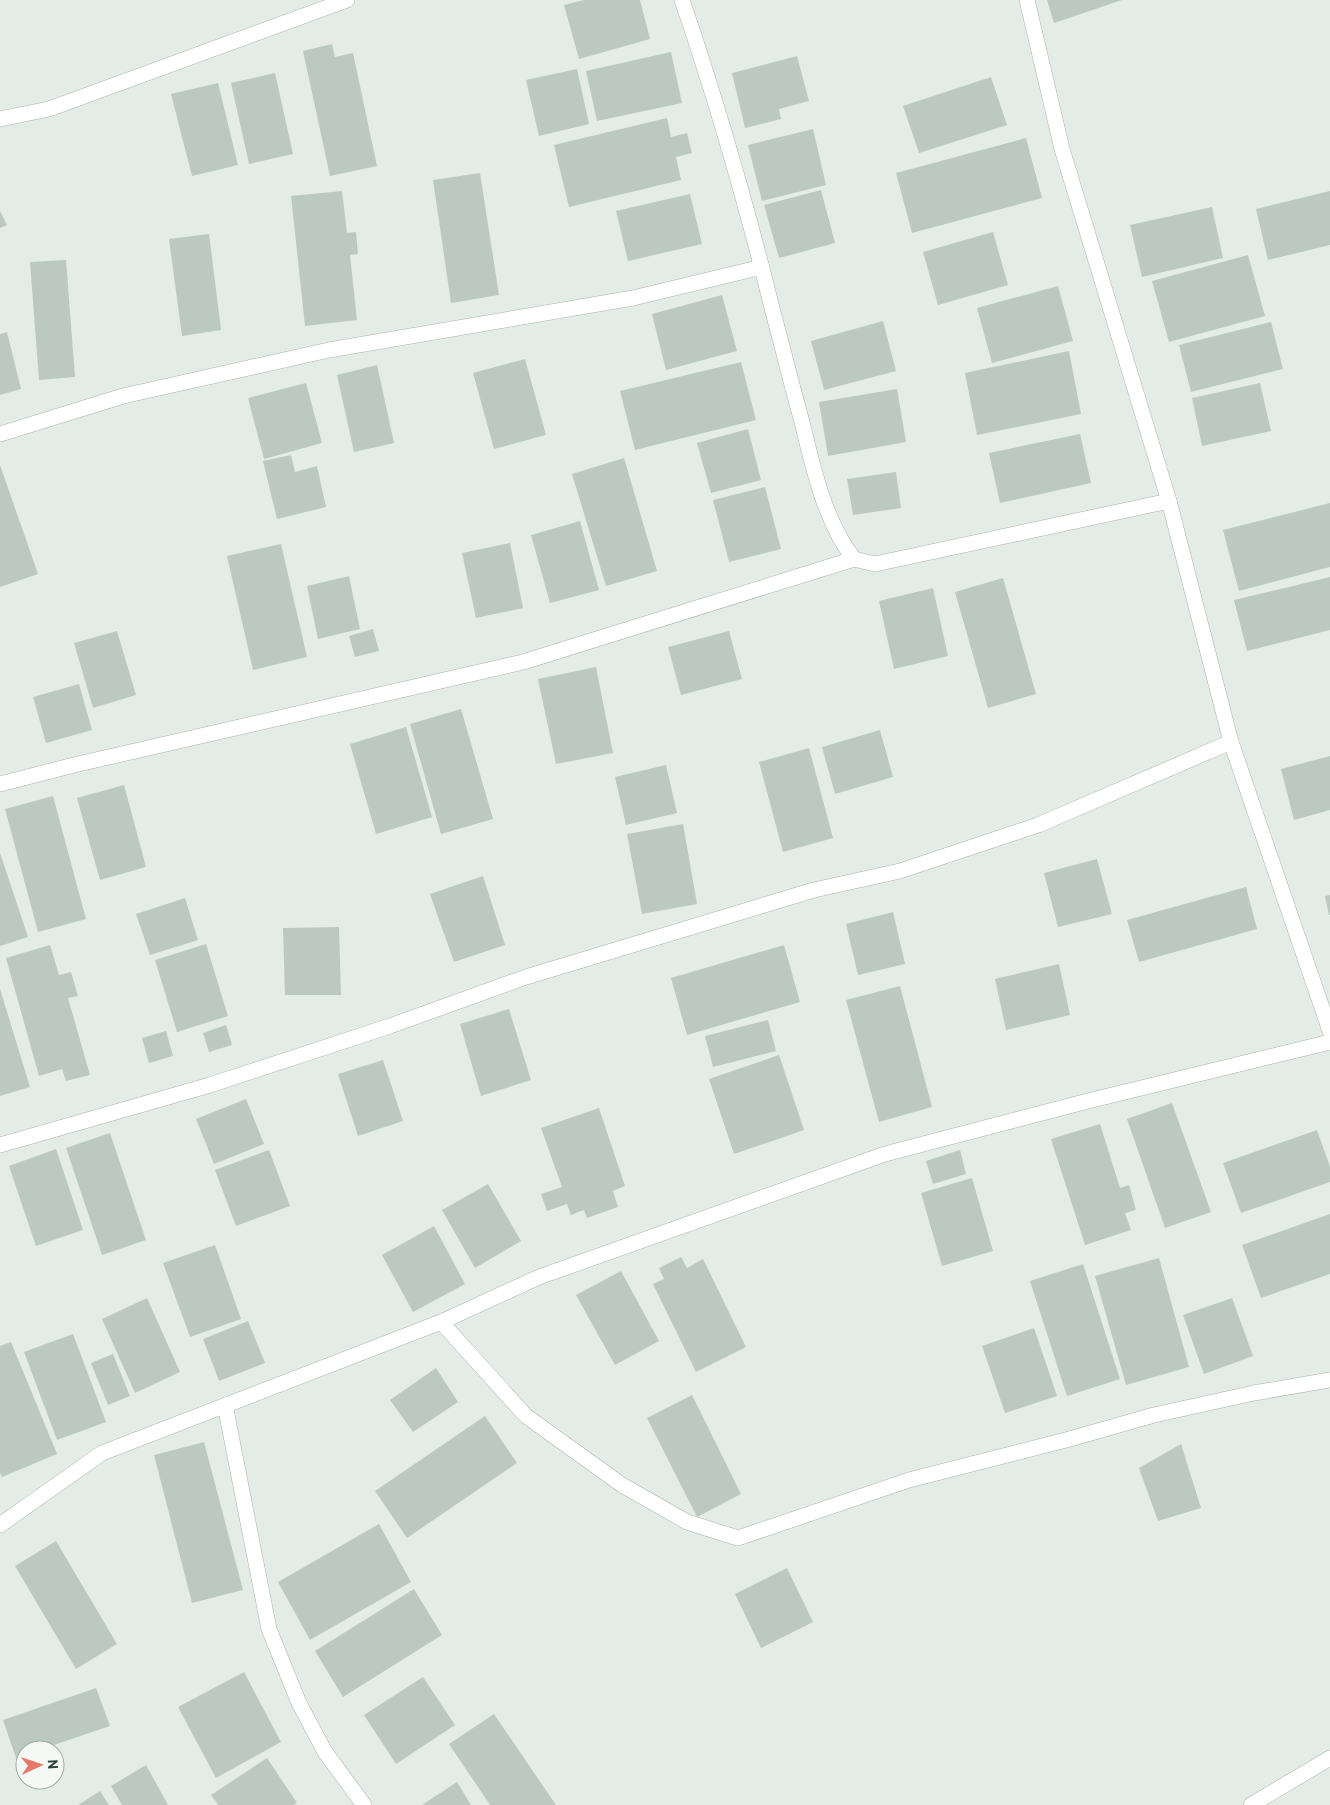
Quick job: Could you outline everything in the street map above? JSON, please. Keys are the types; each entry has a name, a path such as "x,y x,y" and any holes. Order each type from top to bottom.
{"street":[{"path":"0,119 49,109 347,0"},
{"path":"682,0 762,267 811,460 834,527 854,559"},
{"path":"1027,0 1062,148 1169,501 1230,742 1330,1031"},
{"path":"0,434 124,396 329,350 633,298 762,267"},
{"path":"0,784 523,662 854,559 875,564 1169,501"},
{"path":"0,1145 210,1085 390,1026 526,977 814,890 900,871 1038,825 1230,742"},
{"path":"0,1524 102,1453 441,1322 539,1277 885,1154 1092,1100 1330,1042"},
{"path":"441,1322 526,1416 622,1485 687,1522 738,1538 909,1480 1066,1440 1154,1415 1254,1393 1330,1380"},
{"path":"225,1405 269,1628 299,1703 325,1752 364,1805"},
{"path":"1251,1805 1330,1758"}],"building":[{"path":"584,0 640,0 650,39 579,59 564,5"},
{"path":"1047,0 1122,0 1054,23"},
{"path":"332,44 335,57 353,53 377,166 330,176 303,51"},
{"path":"671,52 682,103 597,121 586,71"},
{"path":"797,56 809,101 779,109 781,119 745,128 732,73"},
{"path":"577,69 589,124 539,136 526,80"},
{"path":"275,73 293,154 249,164 231,83"},
{"path":"991,77 1007,125 919,153 903,106"},
{"path":"218,83 238,165 192,176 171,94"},
{"path":"667,118 671,137 687,133 692,153 676,157 681,180 569,207 554,145"},
{"path":"813,129 826,185 762,201 748,145"},
{"path":"1026,138 1042,198 912,233 896,173"},
{"path":"480,173 499,295 451,303 433,180"},
{"path":"821,190 835,243 779,258 764,205"},
{"path":"342,191 347,233 356,232 358,254 350,255 357,320 305,326 291,196"},
{"path":"1330,191 1330,245 1268,260 1256,209"},
{"path":"690,194 702,244 628,261 616,211"},
{"path":"1212,207 1223,258 1142,277 1130,225"},
{"path":"0,211 7,225 0,228"},
{"path":"993,232 1008,285 938,305 923,252"},
{"path":"209,234 221,330 182,336 169,239"},
{"path":"1248,255 1265,316 1169,342 1152,281"},
{"path":"66,260 75,377 39,380 30,262"},
{"path":"1058,286 1073,341 992,363 977,308"},
{"path":"722,295 737,351 666,370 652,314"},
{"path":"883,321 896,371 824,390 811,341"},
{"path":"1271,322 1283,369 1191,392 1179,345"},
{"path":"7,332 21,389 0,395 0,334"},
{"path":"1069,351 1081,414 977,435 965,373"},
{"path":"525,359 546,435 494,449 473,373"},
{"path":"741,362 756,420 635,450 620,391"},
{"path":"377,365 394,443 354,452 337,375"},
{"path":"306,383 322,443 264,459 248,398"},
{"path":"1260,383 1271,431 1202,446 1192,398"},
{"path":"897,389 906,442 828,456 819,402"},
{"path":"748,429 761,480 711,493 697,443"},
{"path":"1080,434 1091,483 1000,503 989,453"},
{"path":"291,455 295,472 317,466 326,507 277,519 263,461"},
{"path":"624,458 657,571 606,586 572,474"},
{"path":"0,465 38,574 0,587"},
{"path":"896,472 901,508 853,515 847,479"},
{"path":"765,487 781,549 729,562 713,500"},
{"path":"1330,503 1330,567 1239,591 1223,530"},
{"path":"580,521 599,590 550,603 531,535"},
{"path":"510,543 523,608 476,618 462,553"},
{"path":"281,544 307,657 253,670 227,556"},
{"path":"349,576 360,629 318,639 307,586"},
{"path":"1330,577 1330,630 1247,651 1234,600"},
{"path":"1003,578 1036,694 988,708 955,592"},
{"path":"933,588 948,656 894,669 879,601"},
{"path":"373,629 379,651 355,657 349,636"},
{"path":"117,631 136,695 93,708 74,643"},
{"path":"729,631 742,679 681,695 668,647"},
{"path":"596,667 613,753 556,764 538,679"},
{"path":"79,684 92,730 46,743 33,697"},
{"path":"461,709 493,819 441,834 410,724"},
{"path":"406,727 432,817 376,834 350,744"},
{"path":"880,730 893,777 835,794 822,747"},
{"path":"809,748 833,838 783,852 759,762"},
{"path":"1330,756 1330,810 1294,820 1281,769"},
{"path":"666,765 677,813 626,825 615,777"},
{"path":"124,785 146,867 100,880 77,798"},
{"path":"53,796 86,919 38,932 5,809"},
{"path":"683,824 697,904 642,914 627,834"},
{"path":"0,853 28,937 0,946"},
{"path":"1097,859 1112,914 1058,927 1044,873"},
{"path":"483,876 505,945 454,962 430,894"},
{"path":"1246,887 1257,929 1139,962 1127,920"},
{"path":"1330,895 1330,915 1329,915 1325,896"},
{"path":"185,898 198,940 150,955 136,914"},
{"path":"893,912 905,964 858,975 846,924"},
{"path":"339,927 341,995 285,995 283,928"},
{"path":"206,944 228,1016 177,1032 155,960"},
{"path":"50,945 59,975 71,972 78,996 68,998 90,1075 66,1081 62,1069 39,1076 6,958"},
{"path":"784,945 800,1002 687,1035 671,978"},
{"path":"1059,964 1070,1015 1006,1030 995,979"},
{"path":"900,986 932,1107 879,1122 846,1000"},
{"path":"0,989 30,1087 0,1096"},
{"path":"509,1009 531,1080 481,1096 460,1024"},
{"path":"768,1020 776,1051 713,1067 705,1036"},
{"path":"226,1025 232,1045 209,1052 203,1033"},
{"path":"166,1031 173,1056 149,1063 142,1038"},
{"path":"779,1055 804,1130 734,1154 709,1079"},
{"path":"383,1060 403,1121 358,1136 338,1074"},
{"path":"246,1099 264,1144 214,1164 196,1119"},
{"path":"1172,1103 1211,1212 1165,1228 1127,1119"},
{"path":"599,1108 625,1186 613,1191 618,1207 587,1218 584,1210 571,1215 567,1204 547,1211 541,1194 562,1187 541,1128"},
{"path":"1100,1124 1120,1188 1129,1185 1136,1210 1125,1213 1131,1230 1085,1245 1051,1139"},
{"path":"1317,1130 1330,1167 1330,1182 1241,1213 1223,1163"},
{"path":"110,1133 146,1240 102,1255 66,1148"},
{"path":"56,1149 83,1230 36,1246 9,1166"},
{"path":"269,1150 290,1206 236,1226 215,1170"},
{"path":"960,1150 966,1174 933,1184 926,1161"},
{"path":"972,1178 993,1251 942,1266 921,1193"},
{"path":"488,1184 521,1241 475,1268 442,1210"},
{"path":"1330,1214 1330,1274 1261,1298 1242,1245"},
{"path":"434,1226 465,1284 413,1312 382,1255"},
{"path":"215,1245 241,1319 190,1337 163,1263"},
{"path":"681,1257 687,1268 703,1259 746,1347 696,1372 653,1284 664,1279 659,1268"},
{"path":"1159,1258 1189,1367 1126,1385 1095,1276"},
{"path":"1083,1264 1120,1379 1067,1396 1030,1281"},
{"path":"621,1271 659,1341 615,1365 576,1295"},
{"path":"147,1298 180,1372 135,1393 102,1319"},
{"path":"1232,1298 1253,1356 1204,1374 1183,1315"},
{"path":"248,1321 265,1363 219,1381 203,1339"},
{"path":"1034,1328 1057,1396 1005,1413 982,1346"},
{"path":"73,1334 106,1422 57,1440 24,1352"},
{"path":"11,1342 57,1454 2,1477 0,1473 0,1346"},
{"path":"113,1354 130,1396 108,1405 91,1363"},
{"path":"436,1368 458,1402 413,1432 390,1400"},
{"path":"692,1395 741,1494 697,1517 647,1418"},
{"path":"485,1416 517,1463 407,1538 375,1491"},
{"path":"204,1442 243,1590 192,1603 154,1455"},
{"path":"1181,1444 1201,1508 1158,1521 1139,1468"},
{"path":"379,1524 411,1582 310,1640 278,1582"},
{"path":"56,1541 117,1644 76,1669 15,1566"},
{"path":"787,1568 813,1622 761,1648 735,1594"},
{"path":"414,1589 442,1635 343,1697 315,1651"},
{"path":"244,1672 281,1742 216,1778 178,1707"},
{"path":"423,1677 455,1725 396,1764 364,1715"},
{"path":"96,1688 110,1726 65,1741 15,1740 15,1755 3,1720"},
{"path":"494,1714 556,1805 490,1805 449,1744"},
{"path":"267,1758 297,1803 293,1805 218,1805 211,1795"},
{"path":"146,1765 168,1805 122,1805 111,1786"},
{"path":"457,1782 471,1805 422,1805"},
{"path":"100,1791 109,1805 78,1805"}]}
